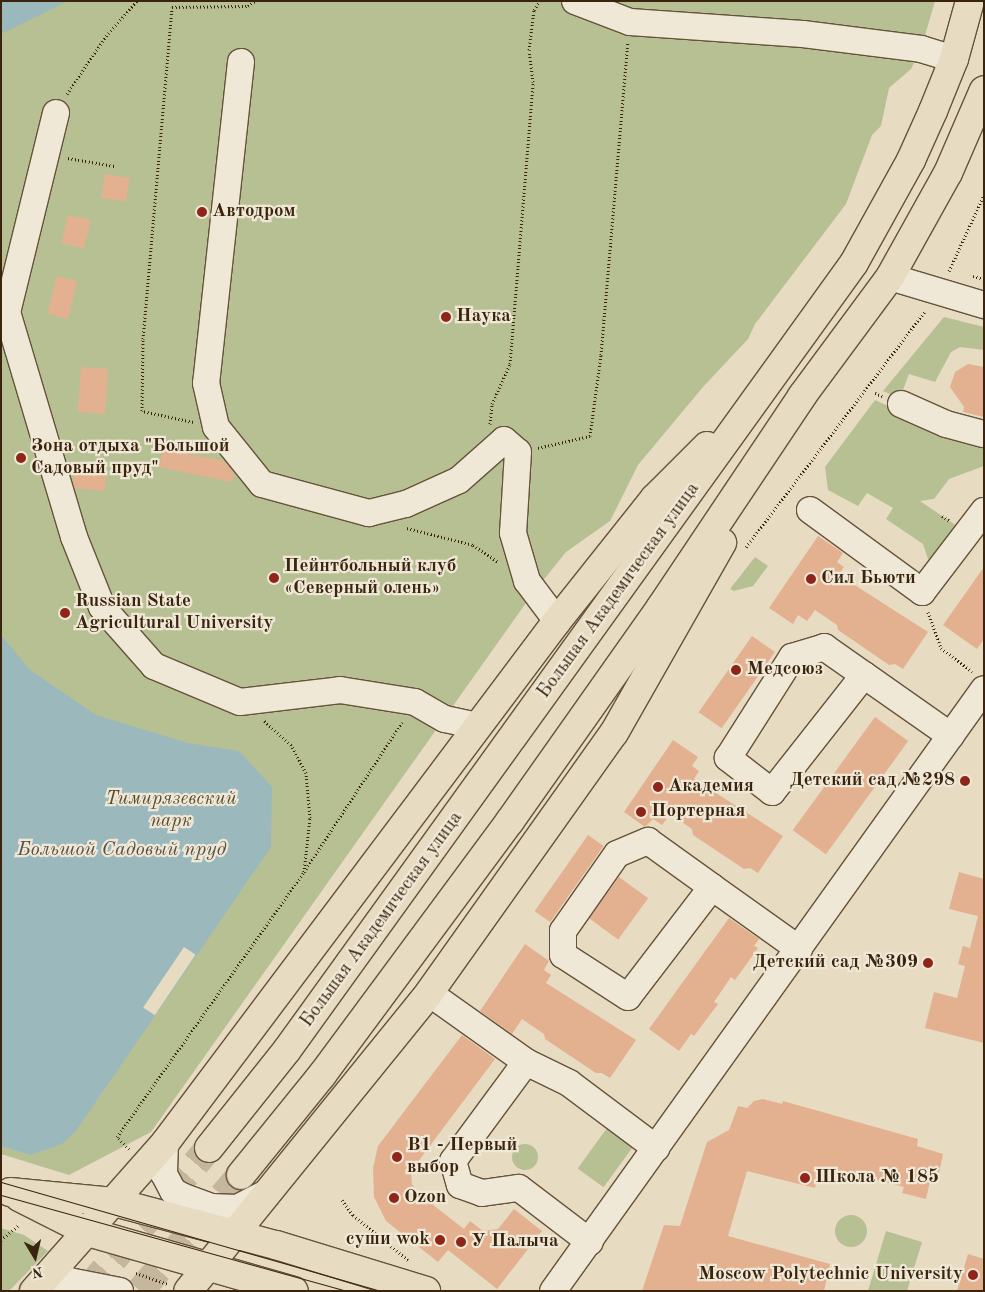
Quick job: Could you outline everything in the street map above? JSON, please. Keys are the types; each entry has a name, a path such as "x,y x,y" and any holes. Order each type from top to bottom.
{"main road":[{"name":"Большая Академическая улица","path":"209,1148 298,1034 854,263 911,160 954,59 970,1"},
{"name":"Большая Академическая улица","path":"241,1175 322,1075 510,821 661,606 802,396 890,277 948,173 984,90"},
{"path":"34,1291 165,1143 477,726 654,499 764,390"},
{"path":"188,1291 273,1190 430,993 614,732 705,574 802,396"},
{"path":"6,1191 114,1202 237,1234 426,1291"},
{"path":"6,1191 88,1232 294,1291"}],"street":[{"path":"575,1 630,22 803,34 921,49 954,59"},
{"path":"241,62 206,383 216,427 262,484 369,513 406,504 459,480 511,446"},
{"path":"56,114 7,312 74,537 102,607 154,666 240,702 340,690 415,702 445,719 477,726"},
{"path":"890,277 984,305"},
{"path":"901,404 946,424 984,434"},
{"path":"511,446 513,533 527,581 557,621"},
{"path":"810,510 922,592 984,511"},
{"path":"864,676 772,792 728,758 792,657 824,647 951,736"},
{"path":"553,1291 590,1242 951,736 980,682"},
{"path":"712,887 628,997 563,955 563,931 617,854 648,842 712,887 799,949"},
{"path":"430,993 526,1062 569,1083 656,1148"},
{"path":"526,1062 453,1161 460,1185 482,1193 519,1188 590,1242"},
{"path":"165,1143 164,1174 173,1191 184,1197 211,1207 237,1208 273,1190"},
{"path":"40,1291 69,1281 120,1291"}],"path":[{"path":"56,114 106,36 137,1"},
{"path":"216,427 142,411 143,339 170,26 172,7 248,6 255,1"},
{"path":"540,1 534,10 529,50 533,82 510,364 492,404 490,424 511,446 590,436 602,355 630,22"},
{"path":"46,154 114,166"},
{"path":"939,292 984,195"},
{"path":"400,526 473,544 527,581"},
{"path":"922,592 941,648 980,682"},
{"path":"240,702 292,745 306,773 310,818 304,872"},
{"path":"136,1156 117,1137 304,872 415,702"},
{"path":"342,1200 353,1215 412,1262"},
{"path":"1,1240 19,1225"}],"green space":[{"name":"Наука","path":"1,1 935,1 921,49 911,69 889,88 881,126 872,135 846,204 755,324 748,339 703,387 638,465 610,521 566,552 533,593 151,1132 69,1175 1,1154"},
{"path":"944,317 984,327 984,350 960,347 951,352 935,382 909,374 900,398 883,391"},
{"path":"875,400 899,411 897,418 943,434 984,442 984,466 949,479 934,499 920,501 960,528 931,568 923,544 886,519 893,508 867,493 858,506 828,490 825,467"},
{"path":"755,557 768,566 753,586 734,591 730,589"},
{"path":"610,1124 636,1143 604,1187 578,1168"},
{"path":"525,1144 534,1148 538,1157 534,1166 525,1170 516,1166 512,1157 516,1148"},
{"path":"851,1215 863,1219 867,1231 863,1243 851,1247 839,1243 835,1231 839,1219"},
{"path":"1,1228 24,1235 48,1251 9,1291 1,1291"},
{"path":"886,1231 922,1242 907,1291 868,1291"}],"water":[{"path":"1,1 68,1 1,34"},
{"name":"Большой Садовый пруд","path":"1,635 30,670 96,715 188,743 239,751 272,787 271,847 75,1132 62,1144 31,1155 1,1146"}],"pier":[{"path":"184,947 196,955 155,1015 143,1008"}],"building":[{"path":"105,174 130,178 126,202 101,198"},
{"path":"68,215 90,220 84,248 61,243"},
{"path":"57,276 77,281 68,319 48,314"},
{"path":"968,364 984,367 984,417 963,412 964,407 950,387 955,372"},
{"path":"81,367 108,369 105,414 78,412"},
{"path":"163,449 224,461 234,473 232,482 159,467"},
{"path":"75,462 107,465 105,491 73,488"},
{"path":"818,536 843,553 837,562 844,567 839,575 928,632 903,669 895,664 889,665 838,630 837,625 815,610 807,621 798,615 793,624 769,608"},
{"path":"984,567 984,639 977,649 943,625"},
{"path":"752,636 775,652 722,728 699,712"},
{"path":"875,717 908,741 826,854 793,830"},
{"path":"673,740 698,757 692,766 699,771 694,779 783,836 758,873 750,868 744,869 693,835 692,829 670,814 662,825 653,819 645,827 624,812"},
{"path":"588,835 604,846 550,922 535,911"},
{"path":"959,872 984,879 984,1043 925,1028 934,992 957,998 965,966 958,964 963,946 970,948 978,916 949,909"},
{"path":"619,877 648,898 618,939 589,918"},
{"path":"729,918 759,939 754,946 758,948 735,980 731,977 714,1002 718,1004 694,1036 691,1034 679,1051 649,1029"},
{"path":"525,944 549,961 544,970 551,975 546,983 636,1040 610,1078 602,1073 596,1073 545,1039 544,1034 522,1019 512,1034 480,1011"},
{"path":"462,1035 495,1059 411,1171 412,1184 419,1194 464,1229 470,1221 483,1231 498,1229 514,1209 542,1231 497,1289 448,1250 438,1262 386,1221 374,1197 373,1168 378,1146"},
{"path":"763,1099 782,1104 783,1101 918,1139 917,1146 943,1154 939,1173 932,1172 926,1199 902,1193 904,1187 847,1172 833,1183 816,1184 815,1188 747,1171 728,1236 830,1264 824,1291 642,1291 664,1225 680,1226 707,1142 729,1130 738,1106 747,1108 754,1101"},
{"name":"Moscow Polytechnic University","path":"968,1254 984,1259 984,1291 957,1291"}],"tunnel":[{"path":"86,1291 209,1148"},
{"path":"140,1291 241,1175"}],"tram line":[{"path":"1,1182 382,1291"},
{"path":"1,1195 346,1291"}],"place":[{"name":"Автодром","path":"202,212"},
{"name":"Наука","path":"446,317"},
{"name":"Зона отдыха \"Большой Садовый пруд\"","path":"21,458"},
{"name":"Пейнтбольный клуб «Северный олень»","path":"274,578"},
{"name":"Сил Бьюти","path":"811,579"},
{"name":"Russian State Agricultural University","path":"65,613"},
{"name":"Медсоюз","path":"736,670"},
{"name":"Детский сад №298","path":"965,781"},
{"name":"Академия","path":"658,787"},
{"name":"Портерная","path":"641,812"},
{"name":"Детский сад №309","path":"928,963"},
{"name":"В1 - Первый выбор","path":"397,1157"},
{"name":"Школа № 185","path":"805,1178"},
{"name":"Ozon","path":"394,1198"},
{"name":"суши wok","path":"440,1240"},
{"name":"У Палыча","path":"461,1242"},
{"name":"Moscow Polytechnic University","path":"973,1275"}],"park label":[{"name":"Тимирязевский парк","path":"171,811"}]}
